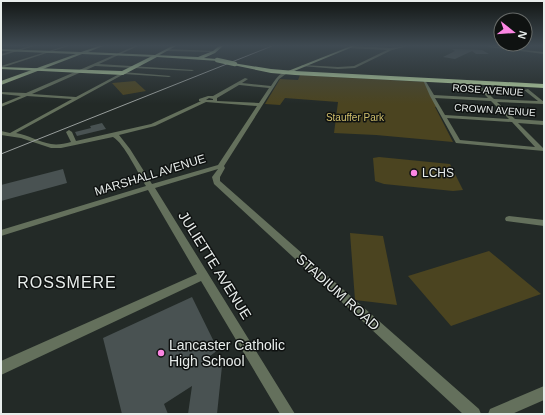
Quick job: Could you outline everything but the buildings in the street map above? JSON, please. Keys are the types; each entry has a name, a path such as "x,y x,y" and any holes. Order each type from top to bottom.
{"highway":[{"path":"1,68 123,73 138,65"},
{"path":"243,65 285,73 476,83 544,92"},
{"path":"506,87 544,86"}],"main road":[{"path":"1,83 50,65"},
{"path":"285,73 303,66"}],"street":[{"path":"1,106 94,65"},
{"path":"97,65 192,70"},
{"path":"303,66 338,68 356,67 359,65"},
{"path":"11,134 123,73 169,76"},
{"name":"MARSHALL AVENUE","path":"1,233 220,166 230,153 279,76 285,73"},
{"path":"1,134 11,134 53,146 114,135 164,121 204,102 214,99 246,79"},
{"path":"424,81 458,142 542,151"},
{"path":"476,83 542,151"},
{"path":"240,84 272,87"},
{"path":"526,90 543,104"},
{"path":"1,93 77,98"},
{"name":"ROSE AVENUE","path":"432,96 543,104"},
{"path":"214,99 260,105"},
{"name":"CROWN AVENUE","path":"444,116 544,123"},
{"path":"69,132 74,143"},
{"name":"JULIETTE AVENUE","path":"114,135 118,137 127,149 149,188 204,275 288,414"},
{"name":"STADIUM ROAD","path":"220,166 222,168 216,177 217,182 474,414"},
{"path":"508,220 544,224"},
{"path":"1,368 204,275"},
{"path":"495,414 544,394"}],"green space":[{"name":"Stauffer Park","path":"300,75 425,82 439,107 435,107 453,142 334,133 338,102 285,98 280,105 265,104 280,79 298,80"},
{"path":"135,81 146,91 123,95 112,83"},
{"name":"LCHS","path":"379,157 450,164 463,190 453,191 384,184 375,181 373,158"},
{"path":"350,233 383,236 397,305 355,300"},
{"path":"489,251 541,294 451,326 408,276"}],"railway":[{"path":"1,154 223,65"}],"place":[{"name":"LCHS","path":"414,173"},
{"name":"Lancaster Catholic High School","path":"161,353"}],"district":[{"name":"ROSSMERE","path":"67,282"}]}
